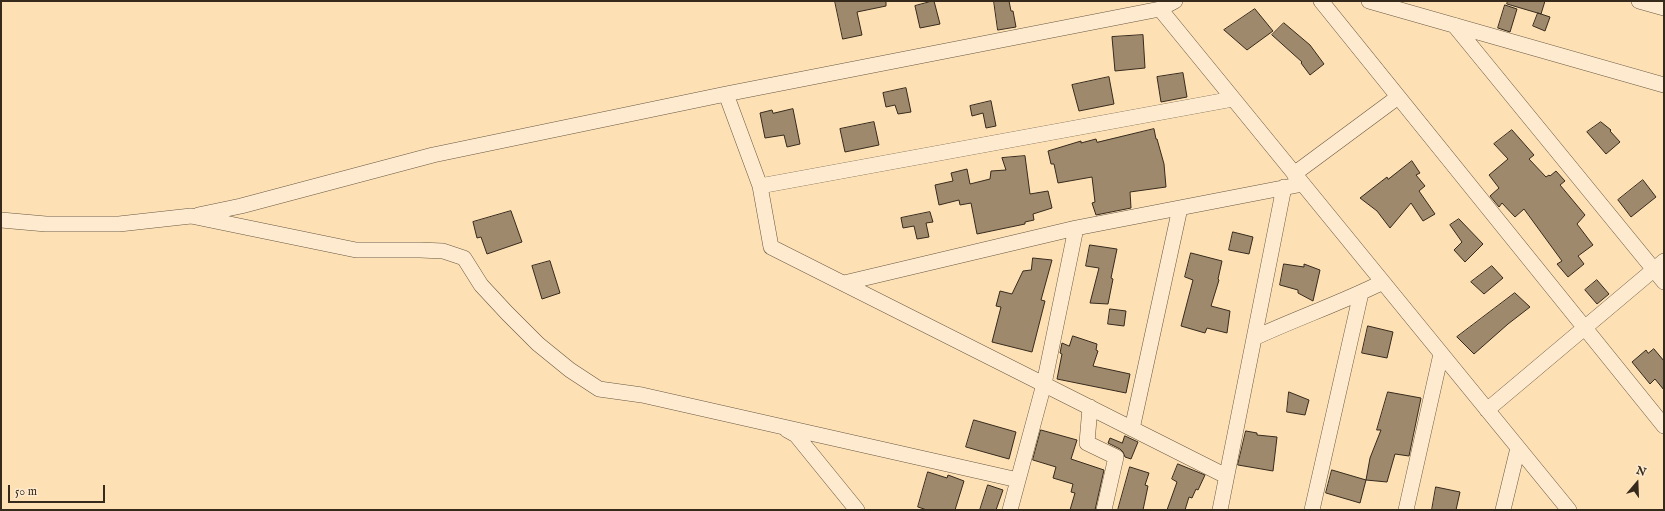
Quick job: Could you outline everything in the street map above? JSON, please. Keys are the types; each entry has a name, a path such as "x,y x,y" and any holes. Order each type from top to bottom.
{"street":[{"path":"1,220 46,224 119,224 191,216 241,206 433,155 726,94 1160,9 1175,1"},
{"path":"1321,1 1664,426"},
{"path":"1369,1 1664,85"},
{"path":"1639,1 1664,8"},
{"path":"1160,9 1569,510"},
{"path":"1454,25 1659,266 1664,282"},
{"path":"726,94 760,186 771,247 1226,476"},
{"path":"844,283 1076,228 1284,188 1299,179 1398,96"},
{"path":"760,186 1233,99"},
{"path":"1220,510 1284,188"},
{"path":"1132,429 1180,208"},
{"path":"191,216 356,250 420,250 443,252 464,258 481,285 532,339 570,370 599,389 642,395 1018,480"},
{"path":"1010,510 1044,384 1076,228"},
{"path":"1487,410 1659,266"},
{"path":"1254,338 1290,321 1361,293 1382,282"},
{"path":"1312,510 1361,293"},
{"path":"1406,510 1441,354"},
{"path":"1090,408 1087,443 1116,457 1104,510"},
{"path":"775,425 796,434 857,510"},
{"path":"1502,510 1518,448"}],"building":[{"path":"835,1 886,1 886,6 857,12 862,35 843,39"},
{"path":"934,1 940,24 920,28 915,6"},
{"path":"994,1 1009,1 1011,11 1013,11 1016,27 998,30"},
{"path":"1508,1 1545,1 1541,14 1507,4"},
{"path":"1505,5 1517,9 1510,32 1498,28"},
{"path":"1255,9 1273,31 1247,50 1224,30"},
{"path":"1538,13 1550,17 1545,31 1533,26"},
{"path":"1284,23 1310,45 1324,64 1310,75 1301,63 1302,62 1272,35"},
{"path":"1143,35 1145,68 1115,71 1112,37"},
{"path":"1183,73 1187,97 1161,102 1157,77"},
{"path":"1109,77 1114,104 1079,111 1072,85"},
{"path":"906,88 911,112 898,114 895,105 886,107 883,93"},
{"path":"991,101 996,126 986,128 983,113 972,116 970,106"},
{"path":"793,109 800,144 787,147 784,135 765,138 760,113 772,110 773,113"},
{"path":"874,122 879,145 845,152 840,129"},
{"path":"1601,122 1611,130 1610,131 1620,142 1606,154 1587,132"},
{"path":"1154,129 1164,164 1166,187 1130,192 1131,208 1096,215 1092,203 1095,202 1092,177 1058,183 1054,164 1051,164 1048,151 1081,141 1081,143 1096,139 1097,142"},
{"path":"1512,130 1534,155 1529,159 1546,177 1549,175 1550,176 1556,171 1565,181 1560,185 1585,215 1577,224 1593,245 1578,256 1584,264 1568,277 1557,264 1562,261 1524,209 1515,217 1502,203 1499,207 1490,196 1499,188 1489,175 1508,159 1494,144"},
{"path":"1025,156 1030,194 1048,191 1052,208 1033,214 1034,220 1025,222 1025,224 977,234 971,203 960,205 959,200 939,205 935,185 953,181 951,173 967,169 970,184 990,179 991,171 1006,170 1002,158"},
{"path":"1412,161 1420,173 1416,175 1425,186 1419,191 1435,214 1423,221 1411,203 1390,228 1377,211 1360,198 1387,177 1388,179"},
{"path":"1643,180 1656,197 1631,217 1618,200"},
{"path":"511,211 522,242 487,254 481,237 477,238 473,222"},
{"path":"930,212 933,222 926,223 929,237 917,239 914,226 903,228 901,218"},
{"path":"1459,219 1483,244 1465,262 1454,250 1462,242 1450,225"},
{"path":"1233,232 1253,237 1249,254 1229,250"},
{"path":"1090,245 1117,249 1111,278 1113,279 1108,304 1090,303 1099,268 1086,266"},
{"path":"1191,253 1222,261 1219,280 1211,306 1230,311 1227,333 1207,328 1205,333 1181,326 1193,280 1185,277"},
{"path":"1033,258 1052,260 1041,300 1045,301 1032,352 992,342 1001,307 996,306 1000,291 1012,294 1023,271 1031,270"},
{"path":"550,261 560,293 542,299 532,266"},
{"path":"1284,264 1304,267 1304,264 1320,270 1313,301 1298,293 1298,290 1280,285"},
{"path":"1492,266 1503,278 1484,294 1471,282"},
{"path":"1597,280 1609,294 1597,304 1585,290"},
{"path":"1515,293 1530,307 1474,354 1457,337"},
{"path":"1110,309 1126,311 1124,326 1108,324"},
{"path":"1368,326 1393,332 1387,358 1362,353"},
{"path":"1073,336 1097,344 1096,350 1098,351 1093,366 1130,374 1126,393 1057,379 1062,354 1060,353 1062,343 1069,346"},
{"path":"1654,349 1664,361 1664,390 1655,379 1650,384 1632,362 1646,350 1648,353"},
{"path":"1289,392 1309,400 1305,415 1287,412"},
{"path":"1388,392 1421,398 1409,456 1395,454 1387,482 1366,480 1370,458 1381,430 1377,430"},
{"path":"974,420 1016,432 1009,459 966,447"},
{"path":"1041,430 1077,440 1071,459 1104,470 1095,510 1070,510 1075,493 1071,492 1073,484 1053,478 1056,467 1033,460"},
{"path":"1246,431 1257,433 1257,435 1277,437 1273,471 1238,465"},
{"path":"1125,436 1138,442 1131,459 1125,457 1120,449 1108,443 1110,438 1122,443"},
{"path":"1178,464 1205,475 1198,490 1196,489 1192,498 1189,497 1185,510 1167,510 1177,482 1172,479"},
{"path":"1130,467 1149,473 1145,485 1148,486 1143,510 1118,510"},
{"path":"1332,470 1366,480 1360,503 1326,493"},
{"path":"928,472 947,478 948,475 964,481 955,510 927,510 918,507"},
{"path":"988,485 1003,490 996,510 980,510"},
{"path":"1436,487 1460,492 1456,510 1432,510"}]}
